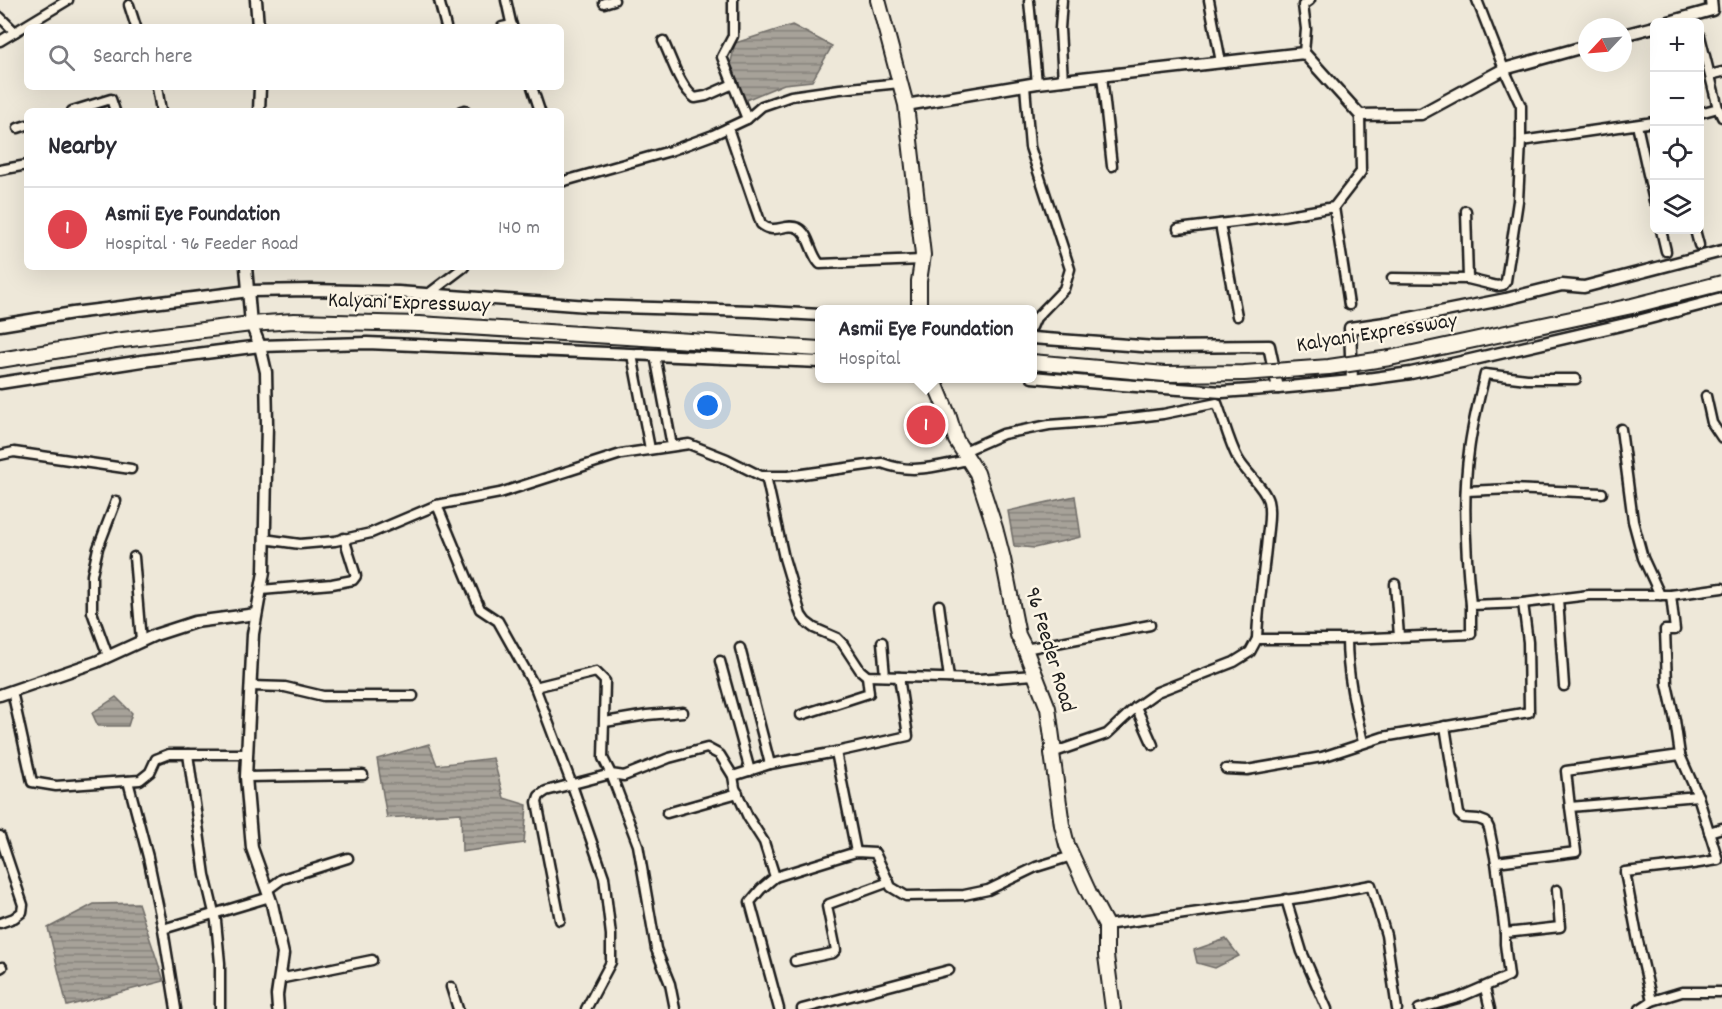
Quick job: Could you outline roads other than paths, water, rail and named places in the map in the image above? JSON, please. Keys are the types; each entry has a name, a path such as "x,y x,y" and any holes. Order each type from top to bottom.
{"main road":[{"path":"878,0 906,105 923,255 919,281 919,305"},
{"name":"Kalyani Expressway","path":"1037,362 1165,374 1244,373 1329,367 1390,358 1722,283"},
{"name":"Kalyani Expressway","path":"0,360 115,340 294,321 419,324 815,349"},
{"name":"96 Feeder Road","path":"935,383 956,440 977,473 1003,559 1018,635 1048,708 1062,825 1071,856 1106,925 1106,956 1113,1009"}],"street":[{"path":"28,24 68,0"},
{"path":"256,0 258,24"},
{"path":"439,0 445,24"},
{"path":"506,0 512,24"},
{"path":"604,3 614,0"},
{"path":"733,0 733,36 722,57 747,119"},
{"path":"1062,0 1060,29 1063,81"},
{"path":"1209,0 1221,63"},
{"path":"1178,229 1334,207 1360,172 1360,115 1304,53 1306,29 1303,5 1310,0"},
{"path":"1392,278 1468,279 1497,286 1503,285 1506,281 1518,201 1521,106 1477,0"},
{"path":"1696,18 1712,10 1711,0"},
{"path":"1029,1 1037,83"},
{"path":"129,5 135,24"},
{"path":"0,17 15,32"},
{"path":"0,41 24,27"},
{"path":"1632,33 1650,28"},
{"path":"663,41 690,95 695,98 706,96 733,84"},
{"path":"1360,115 1421,114 1504,69 1578,48"},
{"path":"1704,52 1720,113 1704,113"},
{"path":"906,105 1037,83 1304,53"},
{"path":"1710,75 1722,72"},
{"path":"1102,76 1112,166"},
{"path":"564,180 670,151 728,128 747,119 762,106 791,96 900,83"},
{"path":"1025,86 1030,147 1070,269 1065,289 1037,317"},
{"path":"158,90 160,108"},
{"path":"259,108 260,90"},
{"path":"533,90 539,108"},
{"path":"82,108 111,99 114,108"},
{"path":"1521,141 1650,123"},
{"path":"1637,125 1650,183"},
{"path":"728,128 761,224 766,228 772,230 794,226 800,229 815,259 820,264 922,260"},
{"path":"0,170 24,166"},
{"path":"1334,207 1349,305"},
{"path":"1466,210 1468,279"},
{"path":"1220,224 1237,316"},
{"path":"1662,234 1666,251"},
{"path":"1696,234 1699,245"},
{"path":"1352,381 1350,328 1385,324 1562,285 1584,287 1722,251"},
{"path":"246,270 251,324 260,346 266,372 267,424 264,572 253,634 246,777 252,848 268,894 283,954 277,995 278,1009"},
{"path":"427,295 460,270"},
{"path":"0,325 74,313 249,291 398,292 588,306 815,315"},
{"name":"Kalyani Expressway","path":"1037,378 1122,386 1222,392 1352,381 1411,373 1466,361 1722,299"},
{"path":"1037,338 1155,347 1269,346 1278,388"},
{"path":"0,383 142,360 260,346 367,343 815,363"},
{"path":"632,355 650,448"},
{"path":"655,355 672,446"},
{"path":"1257,639 1347,639 1471,634 1471,605 1466,562 1466,490 1468,453 1485,374 1527,379 1576,379"},
{"path":"1706,396 1712,423 1722,438"},
{"path":"264,539 300,544 371,533 437,505 500,494 621,454 650,448 689,444 761,476 788,476 882,463 893,467 924,470 965,456 1003,434 1048,425 1163,414 1217,403 1236,456 1243,468 1266,494 1269,504 1257,639 1250,652 1233,662 1157,692 1136,707 1107,734 1052,753"},
{"path":"1622,429 1633,521 1643,558 1660,595"},
{"path":"0,455 14,452 131,469"},
{"path":"766,476 784,558 801,615 814,628 837,638 867,676 978,678 1034,675"},
{"path":"1466,490 1512,489 1602,493"},
{"path":"108,656 92,612 92,575 98,548 116,501"},
{"path":"437,505 480,609 498,621 534,687 604,877 611,935 611,962 586,1009"},
{"path":"261,590 332,584 356,579 344,538"},
{"path":"134,557 141,641"},
{"path":"1395,584 1399,636"},
{"path":"1471,605 1523,603 1589,595 1671,595 1722,588"},
{"path":"1652,1001 1625,872 1686,866 1718,860 1698,796 1680,755 1667,684 1665,630 1675,630 1671,595"},
{"path":"1558,599 1564,686"},
{"path":"1226,769 1247,770 1322,757 1363,742 1401,733 1529,712 1528,642 1523,603"},
{"path":"939,605 949,678"},
{"path":"0,695 195,622 256,614"},
{"path":"1025,649 1150,625"},
{"path":"1347,639 1352,690 1363,742"},
{"path":"882,642 885,676"},
{"path":"740,648 770,764"},
{"path":"720,661 750,771"},
{"path":"534,687 596,672 605,681 603,758 638,845 656,949 670,984 675,1009"},
{"path":"801,715 869,693 867,676"},
{"path":"733,776 770,764 908,736 898,677"},
{"path":"250,686 285,687 323,696 413,696"},
{"path":"12,691 32,783 56,786 140,780 150,772 156,759 169,754 247,754"},
{"path":"1136,707 1154,746"},
{"path":"604,722 683,712"},
{"path":"1419,1009 1458,998 1509,976 1496,862 1489,828 1486,822 1463,818 1459,814 1445,726"},
{"path":"560,920 537,802 539,796 546,790 611,774 624,776 669,758 707,748 720,755 733,776 748,817 764,842 775,877"},
{"path":"836,752 856,852"},
{"path":"188,754 205,876 214,914 220,963 220,1009"},
{"path":"1496,862 1576,852 1566,771 1680,755"},
{"path":"246,777 363,775"},
{"path":"128,781 148,857 176,1009"},
{"path":"667,813 738,794"},
{"path":"1570,807 1698,796"},
{"path":"1709,832 1722,828"},
{"path":"0,836 23,905 22,912 0,923"},
{"path":"779,1009 750,902 775,877 856,852 875,853 891,887 906,896 964,895 988,891 1036,867 1071,856"},
{"path":"163,929 214,914 268,894 282,879 348,858"},
{"path":"795,961 834,953 836,950 827,906 829,904 889,882"},
{"path":"1106,925 1371,885 1386,935 1397,1009"},
{"path":"1505,933 1560,927 1557,890"},
{"path":"1287,899 1302,952 1327,1009"},
{"path":"279,979 372,960"},
{"path":"802,1009 949,970"},
{"path":"451,987 458,1009"},
{"path":"1485,988 1490,1009"},
{"path":"1640,1009 1652,1001 1682,992 1722,992"}],"place":[{"name":"Asmii Eye Foundation","path":"926,425"}]}
